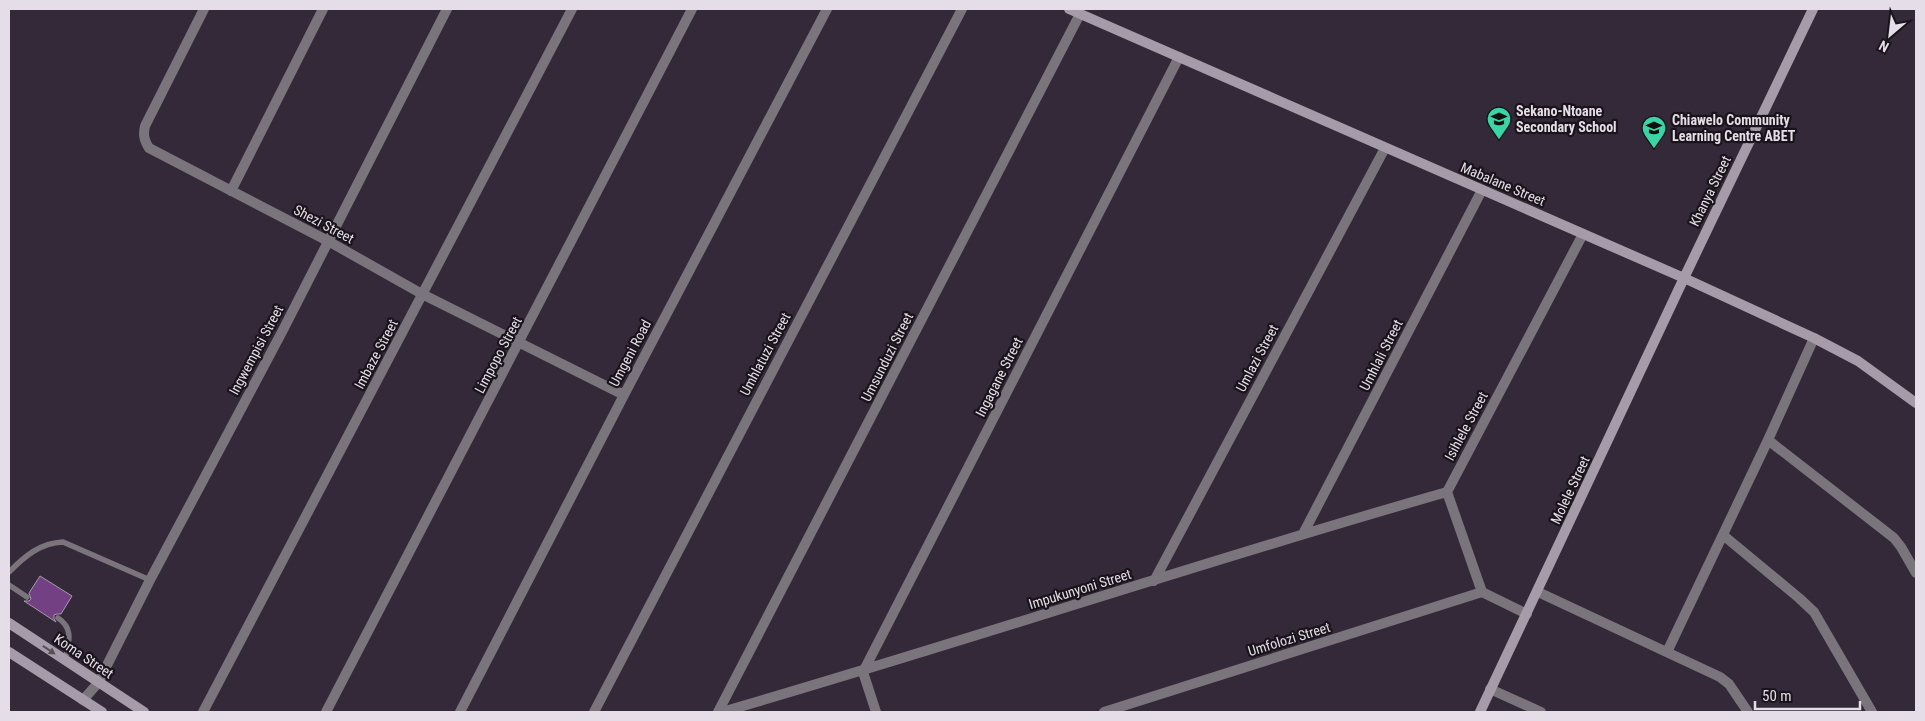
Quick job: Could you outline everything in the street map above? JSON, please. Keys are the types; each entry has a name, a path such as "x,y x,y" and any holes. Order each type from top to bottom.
{"street":[{"name":"Shezi Street","path":"204,9 148,118 143,132 144,140 149,148 328,241 422,294 624,395"},
{"path":"231,191 323,9"},
{"name":"Ingwempisi Street","path":"83,700 98,683 447,9"},
{"name":"Imbaze Street","path":"204,712 572,9"},
{"name":"Limpopo Street","path":"326,712 692,9"},
{"name":"Umgeni Road","path":"460,712 827,9"},
{"name":"Umhlatuzi Street","path":"594,712 962,9"},
{"name":"Mabalane Street","path":"1068,9 1684,278 1814,338 1858,361 1916,403"},
{"name":"Khanya Street","path":"1684,278 1813,9"},
{"name":"Umsunduzi Street","path":"718,712 1080,14"},
{"name":"Ingagane Street","path":"863,672 1179,57"},
{"name":"Umlazi Street","path":"1154,581 1385,148"},
{"name":"Umhlali Street","path":"1304,532 1482,190"},
{"name":"Isihlele Street","path":"1447,492 1583,234"},
{"name":"Molele Street","path":"1479,712 1538,592 1684,278"},
{"path":"1667,652 1768,440 1814,338"},
{"path":"1768,440 1894,538 1902,547 1916,573"},
{"path":"1447,492 1482,592 1527,614"},
{"name":"Impukunyoni Street","path":"722,712 863,672 1304,532 1447,492"},
{"path":"1723,535 1800,598 1814,612 1872,712"},
{"name":"Umfolozi Street","path":"1104,712 1482,592"},
{"path":"1538,592 1720,677 1729,684 1748,712"},
{"name":"Koma Street","path":"9,623 144,712"},
{"path":"9,652 102,712"},
{"path":"863,672 876,712"},
{"path":"1490,689 1541,712"}],"lane":[{"path":"9,572 39,548 51,543 63,542 150,580"},
{"path":"9,585 27,597"},
{"path":"58,618 66,623 69,631 65,660"}],"building":[{"path":"40,576 72,596 61,614 54,615 56,622 24,601 31,599 29,593"}],"place":[{"name":"Sekano-Ntoane Secondary School","path":"1499,140"},
{"name":"Chiawelo Community Learning Centre ABET","path":"1654,149"}]}
